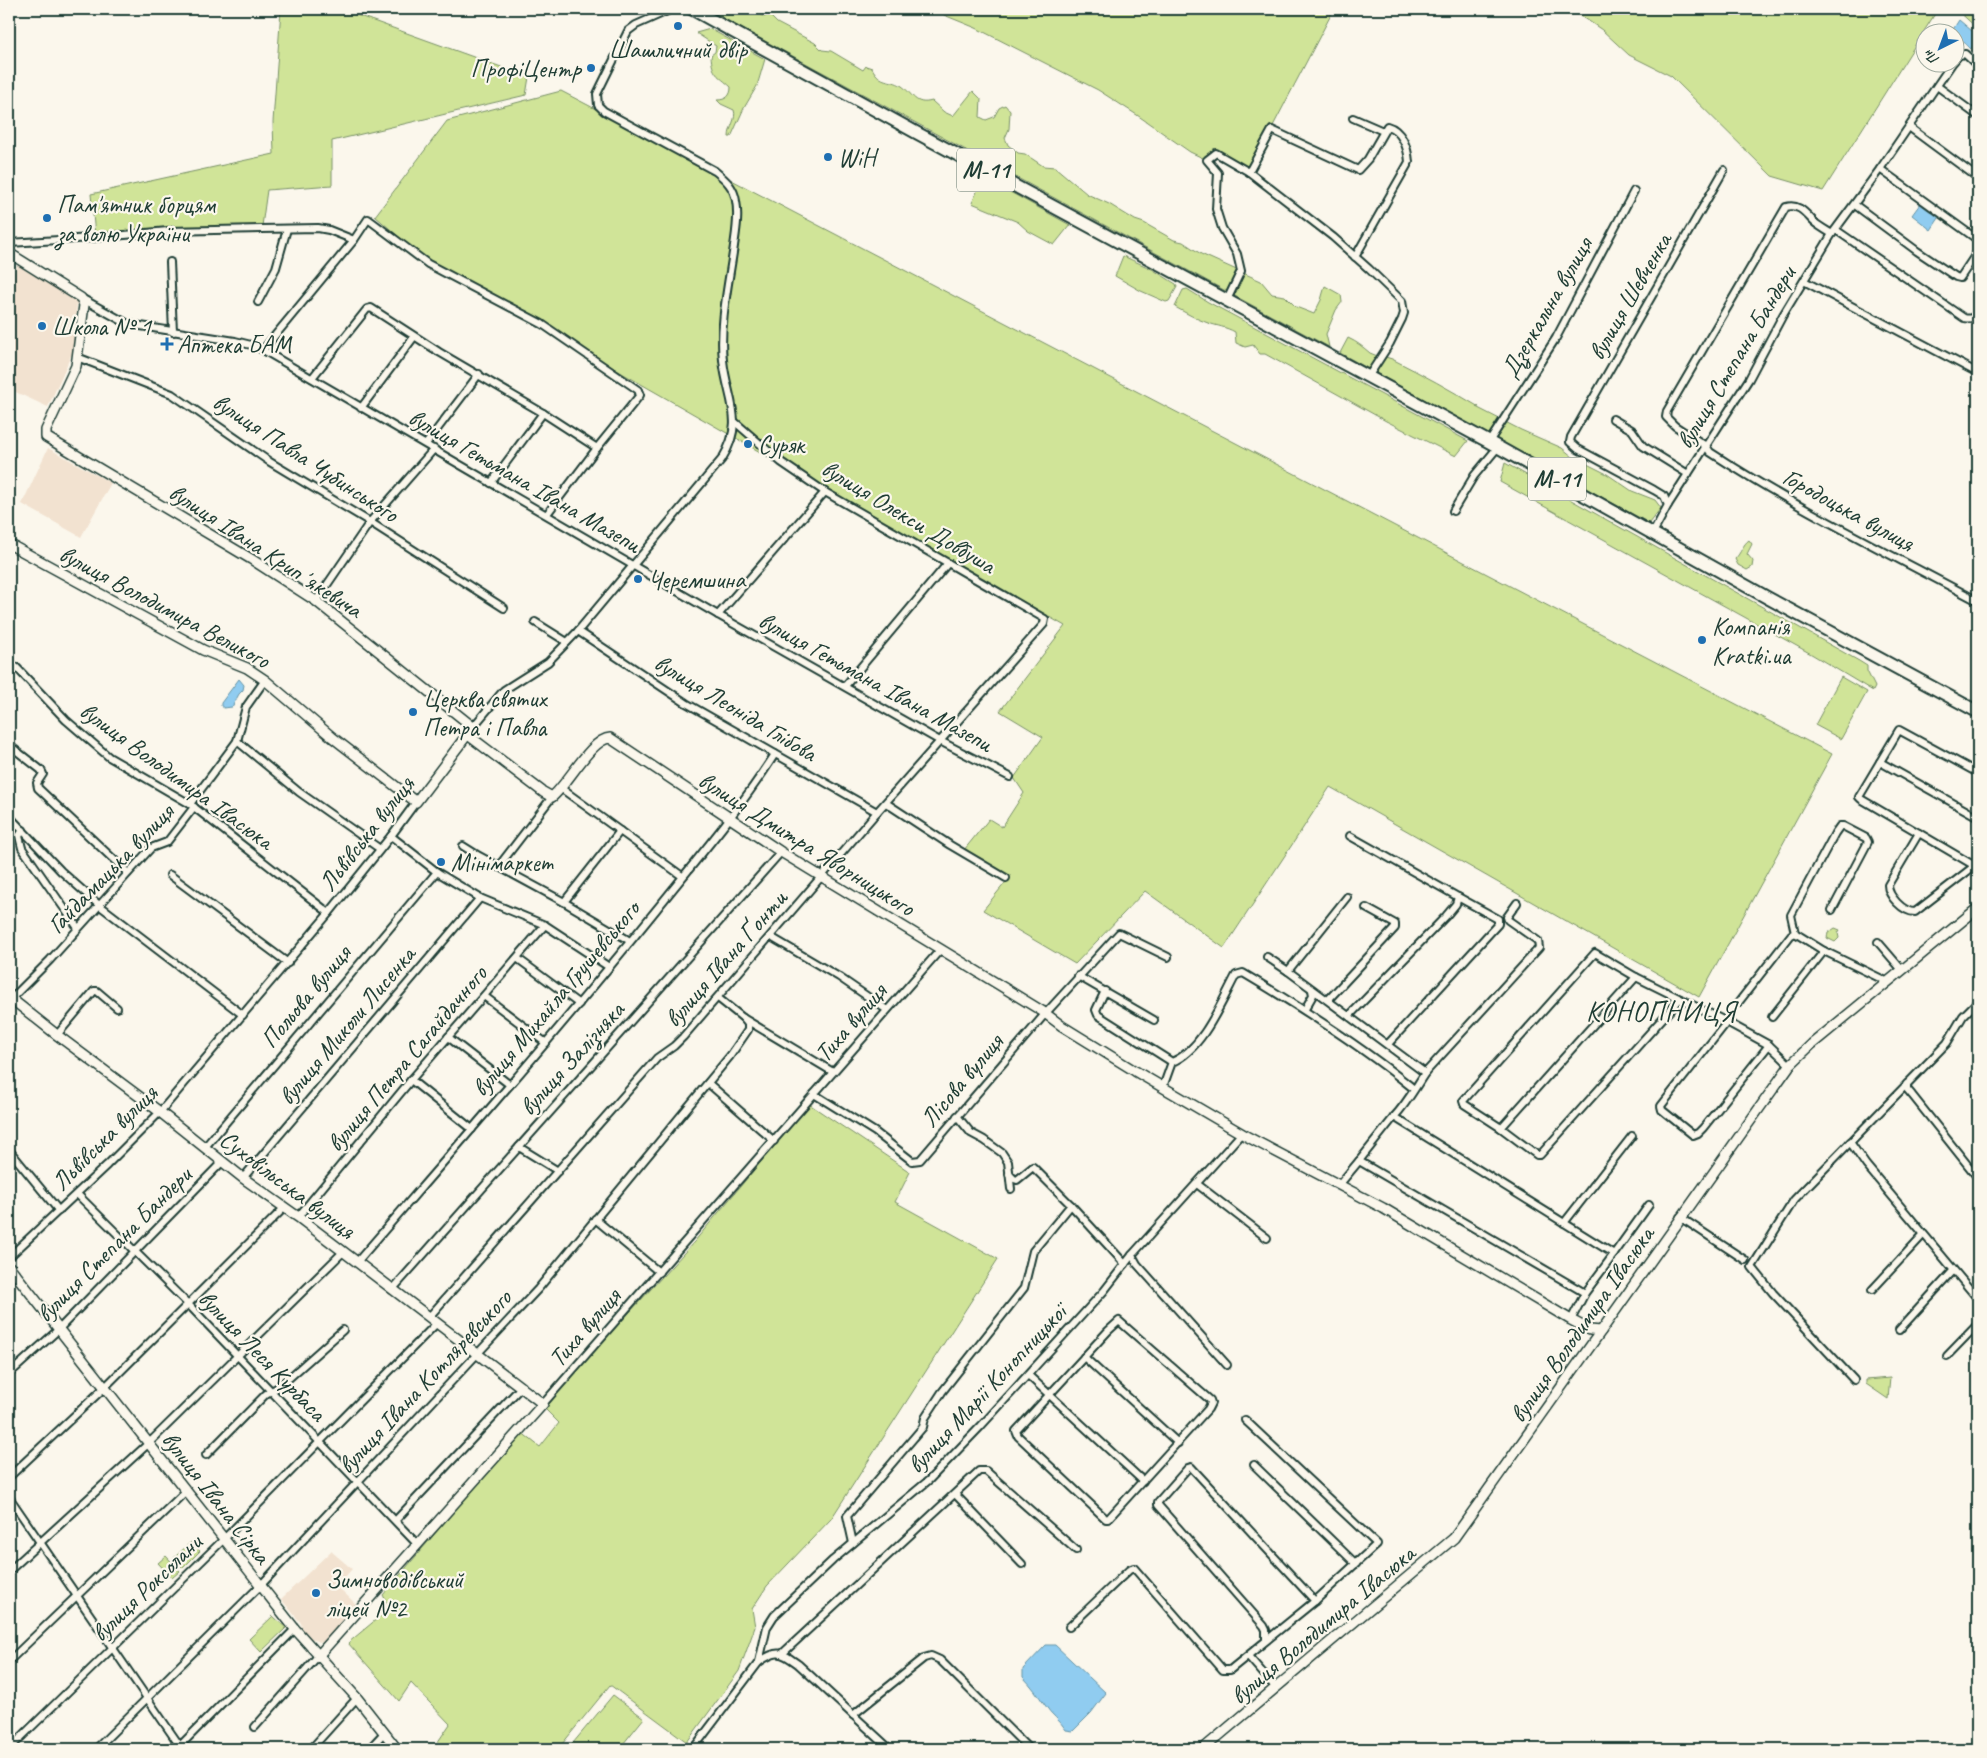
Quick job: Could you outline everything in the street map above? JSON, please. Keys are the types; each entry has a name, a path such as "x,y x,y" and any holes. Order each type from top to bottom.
{"highway":[{"name":"М-11","path":"692,9 1494,444 1768,598 1978,712"}],"street":[{"path":"672,9 636,25 628,31 597,94 598,105 604,111 715,171 734,190 737,203 737,222 723,333 723,360 735,422"},
{"name":"вулиця Степана Бандери","path":"1964,54 1978,66"},
{"name":"вулиця Степана Бандери","path":"1653,533 1668,505 1749,379 1834,232 1855,205 1947,72"},
{"path":"1937,86 1978,116"},
{"path":"1353,118 1383,131"},
{"path":"1249,172 1272,130 1358,170 1368,159 1383,131 1387,126 1391,127 1403,139 1408,152 1409,162 1355,257"},
{"path":"1909,127 1978,178"},
{"path":"1227,300 1241,271 1237,254 1222,228 1216,209 1218,173 1208,160 1216,153 1249,172 1355,257 1402,301 1404,313 1390,343 1368,377"},
{"path":"1880,169 1978,240"},
{"name":"вулиця Шевченка","path":"1668,505 1664,496 1578,449 1570,442 1630,331 1724,170"},
{"name":"Дзеркальна вулиця","path":"1494,444 1556,338 1634,191"},
{"name":"Городоцька вулиця","path":"1834,232 1814,222 1797,207 1792,205 1786,207 1667,411 1666,417 1668,421 1706,446 1710,452 1785,498 1842,530 1978,600"},
{"path":"1855,205 1917,252 1956,278 1960,278 1978,252"},
{"path":"263,350 354,240 368,219 428,264 542,324 638,390 640,395 547,514"},
{"path":"9,242 168,232 287,229 324,229 354,240"},
{"path":"258,302 276,268 287,229"},
{"path":"1834,232 1964,318 1969,320 1978,311"},
{"name":"вулиця Гетьмана Івана Мазепи","path":"9,253 81,298 128,324 251,344 263,350 547,514 718,616 940,741 1010,777"},
{"path":"170,262 173,332"},
{"path":"1804,281 1978,373"},
{"path":"77,358 84,311 81,298"},
{"path":"312,378 369,308 376,310 414,336 543,413 597,448"},
{"path":"361,408 414,336"},
{"name":"вулиця Івана Крипʼякевича","path":"77,358 72,375 46,430 46,437 208,533 316,601 543,792 552,797"},
{"name":"вулиця Павла Чубинського","path":"77,358 172,394 270,462 370,522 504,608"},
{"path":"426,444 479,374"},
{"path":"491,483 543,413"},
{"path":"1612,419 1632,430 1643,446 1688,474"},
{"name":"вулиця Олекси Довбуша","path":"735,422 781,462 825,492 1045,619"},
{"name":"Львівська вулиця","path":"9,1258 160,1112 329,914 391,836 470,731 504,690 548,662 578,631 722,459 729,447 735,422"},
{"path":"1453,511 1494,444"},
{"path":"316,601 370,522 434,449"},
{"path":"718,616 825,492"},
{"name":"вулиця Володимира Великого","path":"9,544 203,650 247,668 265,680 347,749 416,802"},
{"path":"845,686 948,563"},
{"name":"вулиця Івана Ґонти","path":"429,1317 657,1058 674,1046 718,998 821,876 1044,624 1045,619"},
{"path":"535,622 567,642"},
{"name":"вулиця Леоніда Глібова","path":"578,631 686,703 877,812"},
{"name":"вулиця Володимира Івасюка","path":"9,662 18,668 66,720 110,757 192,806 329,914"},
{"path":"265,680 246,707 237,741 299,792 380,850"},
{"path":"1919,833 1888,884 1888,890 1892,896 1909,911 1915,912 1977,865 1860,800 1860,794 1899,730 1978,774"},
{"name":"вулиця Дмитра Яворницького","path":"562,789 589,753 604,739 610,738 781,852 1163,1087 1242,1133 1436,1239 1571,1320 1590,1330 1601,1331"},
{"name":"Гайдамацька вулиця","path":"10,998 78,928 151,848 167,842 237,741"},
{"path":"9,745 41,770 43,774 36,783 38,788 128,873"},
{"name":"вулиця Михайла Грушевського","path":"357,1262 609,968 730,819 775,754"},
{"path":"1880,762 1978,817"},
{"path":"498,867 552,797 562,789 682,876"},
{"path":"886,803 950,845 1006,878"},
{"path":"9,816 61,871 99,904 243,1015"},
{"path":"1832,910 1868,842 1866,838 1842,826 1835,832 1791,915 1795,933 1824,951 1888,982"},
{"path":"23,830 19,836 22,848 78,928"},
{"path":"564,902 620,831"},
{"path":"391,836 437,872 480,898 545,925 609,968"},
{"path":"1350,836 1498,919 1498,924 1388,1044"},
{"path":"463,846 564,902 630,942"},
{"name":"вулиця Залізняка","path":"392,1290 781,852"},
{"name":"Польова вулиця","path":"205,1147 437,872"},
{"path":"170,875 288,963"},
{"path":"1288,971 1347,897"},
{"path":"1348,1016 1446,916 1456,904 1458,897"},
{"name":"вулиця Миколи Лисенка","path":"243,1178 480,898"},
{"path":"1339,1185 1410,1098 1426,1073 1539,948 1538,941 1508,920 1507,917 1517,903"},
{"path":"1328,1000 1395,928 1395,924 1366,908"},
{"name":"вулиця Володимира Івасюка","path":"1203,1749 1454,1538 1680,1217 1790,1065 1812,1044 1978,908"},
{"name":"вулиця Петра Сагайдачного","path":"298,1217 448,1037 545,925"},
{"name":"Лісова вулиця","path":"814,1094 875,1132 912,1161 920,1160 1078,976 1119,933 1168,957"},
{"path":"1738,1003 1791,935 1795,933"},
{"path":"771,937 839,977 887,1010"},
{"path":"1878,942 1902,970"},
{"name":"Тиха вулиця","path":"255,1727 659,1272 940,950"},
{"path":"1772,1017 1824,951"},
{"path":"1680,999 1540,1155 1463,1102 1593,954 1597,953 1636,977 1727,1022 1768,1045 1790,1065"},
{"path":"1267,956 1426,1073"},
{"path":"517,958 579,1004"},
{"path":"1163,1087 1172,1062 1184,1056 1195,1045 1239,973 1243,973 1305,1009 1375,1058 1414,1089"},
{"path":"1078,976 1154,1020"},
{"path":"1501,1128 1636,977"},
{"path":"1305,1009 1313,995 1312,990"},
{"path":"57,1035 94,991 97,991 117,1008"},
{"path":"1104,991 1096,1010 1098,1015 1172,1062"},
{"path":"484,996 546,1043"},
{"name":"Суховільська вулиця","path":"10,998 243,1178 285,1207 392,1290 522,1386 542,1404"},
{"path":"718,998 743,1018 832,1072"},
{"path":"1854,1380 1773,1293 1752,1267 1794,1200 1947,1043 1963,1016 1978,1001"},
{"name":"вулиця Івана Котляревського","path":"96,1749 261,1584 538,1289 708,1083 748,1030 748,1024 743,1018"},
{"path":"1727,1022 1661,1106 1662,1110 1693,1135 1703,1128 1768,1045"},
{"path":"448,1037 510,1085"},
{"path":"412,1080 472,1129"},
{"path":"708,1083 774,1141"},
{"path":"1907,1084 1907,1089 1978,1178"},
{"path":"957,1116 971,1134 984,1140 1002,1153 1008,1162 1011,1189"},
{"path":"1394,1118 1614,1254"},
{"name":"вулиця Марії Конопницької","path":"759,1662 766,1627 774,1616 853,1543 928,1480 1104,1292 1132,1255 1242,1133"},
{"path":"1564,1223 1632,1136"},
{"path":"1850,1142 1866,1165 1978,1299"},
{"path":"519,1147 558,1171"},
{"path":"9,1150 59,1211"},
{"path":"1359,1161 1585,1293"},
{"name":"вулиця Степана Бандери","path":"9,1374 58,1330 222,1162"},
{"path":"1009,1174 1018,1180 1033,1167 1125,1264"},
{"path":"1197,1184 1267,1238"},
{"name":"вулиця Леся Курбаса","path":"77,1194 237,1355 418,1545"},
{"path":"853,1543 846,1516 923,1427 925,1418 942,1392 1024,1288 1033,1251 1071,1205"},
{"path":"1571,1320 1585,1293 1649,1205"},
{"path":"9,1477 104,1388 285,1207"},
{"path":"1680,1217 1745,1260"},
{"path":"595,1219 659,1272"},
{"path":"1872,1290 1924,1235"},
{"path":"9,1572 149,1443 343,1252"},
{"path":"1132,1255 1137,1264 1227,1365"},
{"name":"вулиця Івана Сірка","path":"9,1266 295,1629 357,1698 397,1749"},
{"path":"1899,1330 1954,1271"},
{"path":"1117,1322 1121,1322 1210,1400 1211,1403 1208,1409 1111,1518 1106,1519 1016,1434 1016,1431 1050,1394 1117,1322"},
{"name":"вулиця Роксолани","path":"9,1749 224,1539 437,1323"},
{"path":"1947,1356 1978,1324"},
{"path":"206,1455 260,1399 280,1386 343,1330"},
{"path":"1084,1357 1178,1443"},
{"path":"1028,1375 1143,1481"},
{"path":"396,1520 522,1386"},
{"path":"1069,1627 1129,1570 1134,1568 1223,1670 1233,1669 1376,1546 1376,1542 1245,1420"},
{"path":"1254,1465 1356,1564"},
{"path":"1266,1640 1264,1626 1158,1505 1158,1502 1188,1468 1194,1469 1315,1600"},
{"path":"694,1749 759,1662 771,1654 783,1653 979,1471 986,1471 1076,1550"},
{"path":"9,1660 186,1492"},
{"path":"955,1494 1022,1564"},
{"path":"9,1497 180,1748 295,1629"},
{"path":"783,1653 855,1714 890,1749"},
{"path":"855,1714 924,1658 931,1656 940,1660 1028,1749"},
{"path":"1248,1656 1276,1688"},
{"path":"311,1749 357,1698"},
{"path":"369,1749 384,1733"}],"shaded area":[{"name":"Школа № 1","path":"18,264 77,301 73,351 48,407 9,389 9,284"},
{"path":"48,448 111,483 81,537 22,504"},
{"name":"Зимноводівський ліцей №2","path":"331,1551 352,1569 337,1586 358,1606 325,1644 310,1638 302,1629 301,1623 281,1599"}],"green space":[{"path":"281,9 340,9 529,77 526,95 332,141 332,185 267,190 262,226 95,235 91,194 274,154 273,122"},
{"path":"706,9 747,9 765,17 768,14 777,23 815,43 822,50 831,51 863,70 866,66 872,68 879,77 902,86 918,101 932,101 944,112 953,116 973,91 981,99 980,117 986,120 994,117 999,108 1005,105 1010,111 1009,129 1005,138 1008,145 1018,153 1025,154 1043,166 1055,167 1087,194 1174,240 1183,242 1201,254 1261,281 1272,294 1285,296 1296,307 1314,314 1325,286 1341,295 1342,302 1336,310 1326,334 1329,347"},
{"path":"940,9 1334,9 1249,172 1216,153 1207,160 1190,152 1098,90 976,28 944,15"},
{"path":"1571,9 1938,9 1930,22 1914,22 1914,47 1823,191 1772,176 1671,76 1629,55 1602,30"},
{"path":"1956,9 1978,9 1978,29"},
{"path":"710,29 765,59 757,86 744,108 731,137 729,137 729,133 735,113 734,110 717,100 727,97 731,87 714,71 711,55 715,52 716,46 696,33"},
{"path":"561,91 1832,754 1699,997 1330,787 1224,948 1145,891 1075,964 983,910 1010,877 964,850 989,819 1002,827 1024,793 1014,778 1043,737 1000,711 1065,626 429,263 375,216 447,121"},
{"path":"990,181 1070,225 1054,245 1028,231 1018,222 972,203 979,187"},
{"path":"1123,256 1152,269 1176,284 1177,287 1169,301 1166,302 1141,291 1115,276"},
{"path":"1187,289 1468,441 1456,456 1386,421 1265,354 1260,354 1253,345 1245,347 1236,343 1235,332 1199,320 1175,307 1183,290"},
{"path":"1348,338 1370,353 1392,359 1479,407 1476,407 1562,448 1573,457 1607,474 1632,491 1655,500 1661,508 1649,523 1340,353"},
{"path":"1505,463 1859,661 1867,666 1867,671 1875,687 1873,691 1813,655 1500,482"},
{"path":"1749,540 1752,544 1747,554 1753,561 1752,567 1747,570 1738,565 1735,559"},
{"path":"1841,677 1867,692 1841,739 1815,725"},
{"path":"1835,928 1840,930 1838,933 1839,938 1835,942 1827,938 1828,933"},
{"path":"809,1104 910,1172 895,1202 998,1259 831,1519 767,1586 752,1609 755,1627 739,1671 687,1742 610,1685 558,1749 433,1749 450,1724 411,1683 399,1701 348,1643 390,1608 383,1595 521,1432 540,1447 559,1423 543,1407 694,1242"},
{"path":"1890,1378 1888,1399 1866,1384 1866,1380"},
{"path":"191,1542 200,1551 183,1568 174,1558"},
{"path":"166,1556 180,1571 172,1578 158,1563"},
{"path":"273,1616 286,1628 261,1652 249,1639"},
{"path":"613,1695 644,1718 619,1749 568,1749"}],"water":[{"path":"1964,24 1978,36 1971,49 1964,42"},
{"path":"1920,204 1939,218 1931,230 1912,215"},
{"path":"239,679 244,685 243,690 232,707 224,708 221,706 221,703"},
{"path":"1046,1645 1055,1645 1106,1693 1091,1713 1073,1731 1066,1730 1047,1709 1023,1677 1023,1669"}],"place":[{"name":"Шашличний двір","path":"678,26"},
{"name":"ПрофіЦентр","path":"591,68"},
{"name":"WiH","path":"828,157"},
{"name":"Пам'ятник борцям за волю України","path":"47,218"},
{"name":"Школа № 1","path":"42,326"},
{"name":"Аптека БАМ","path":"167,344"},
{"name":"Суряк","path":"748,444"},
{"name":"Черемшина","path":"638,579"},
{"name":"Компанія Kratki.ua","path":"1702,640"},
{"name":"Церква святих Петра і Павла","path":"413,712"},
{"name":"Мінімаркет","path":"441,862"},
{"name":"Зимноводівський ліцей №2","path":"316,1593"}],"district":[{"name":"КОНОПНИЦЯ","path":"1661,1011"}]}
